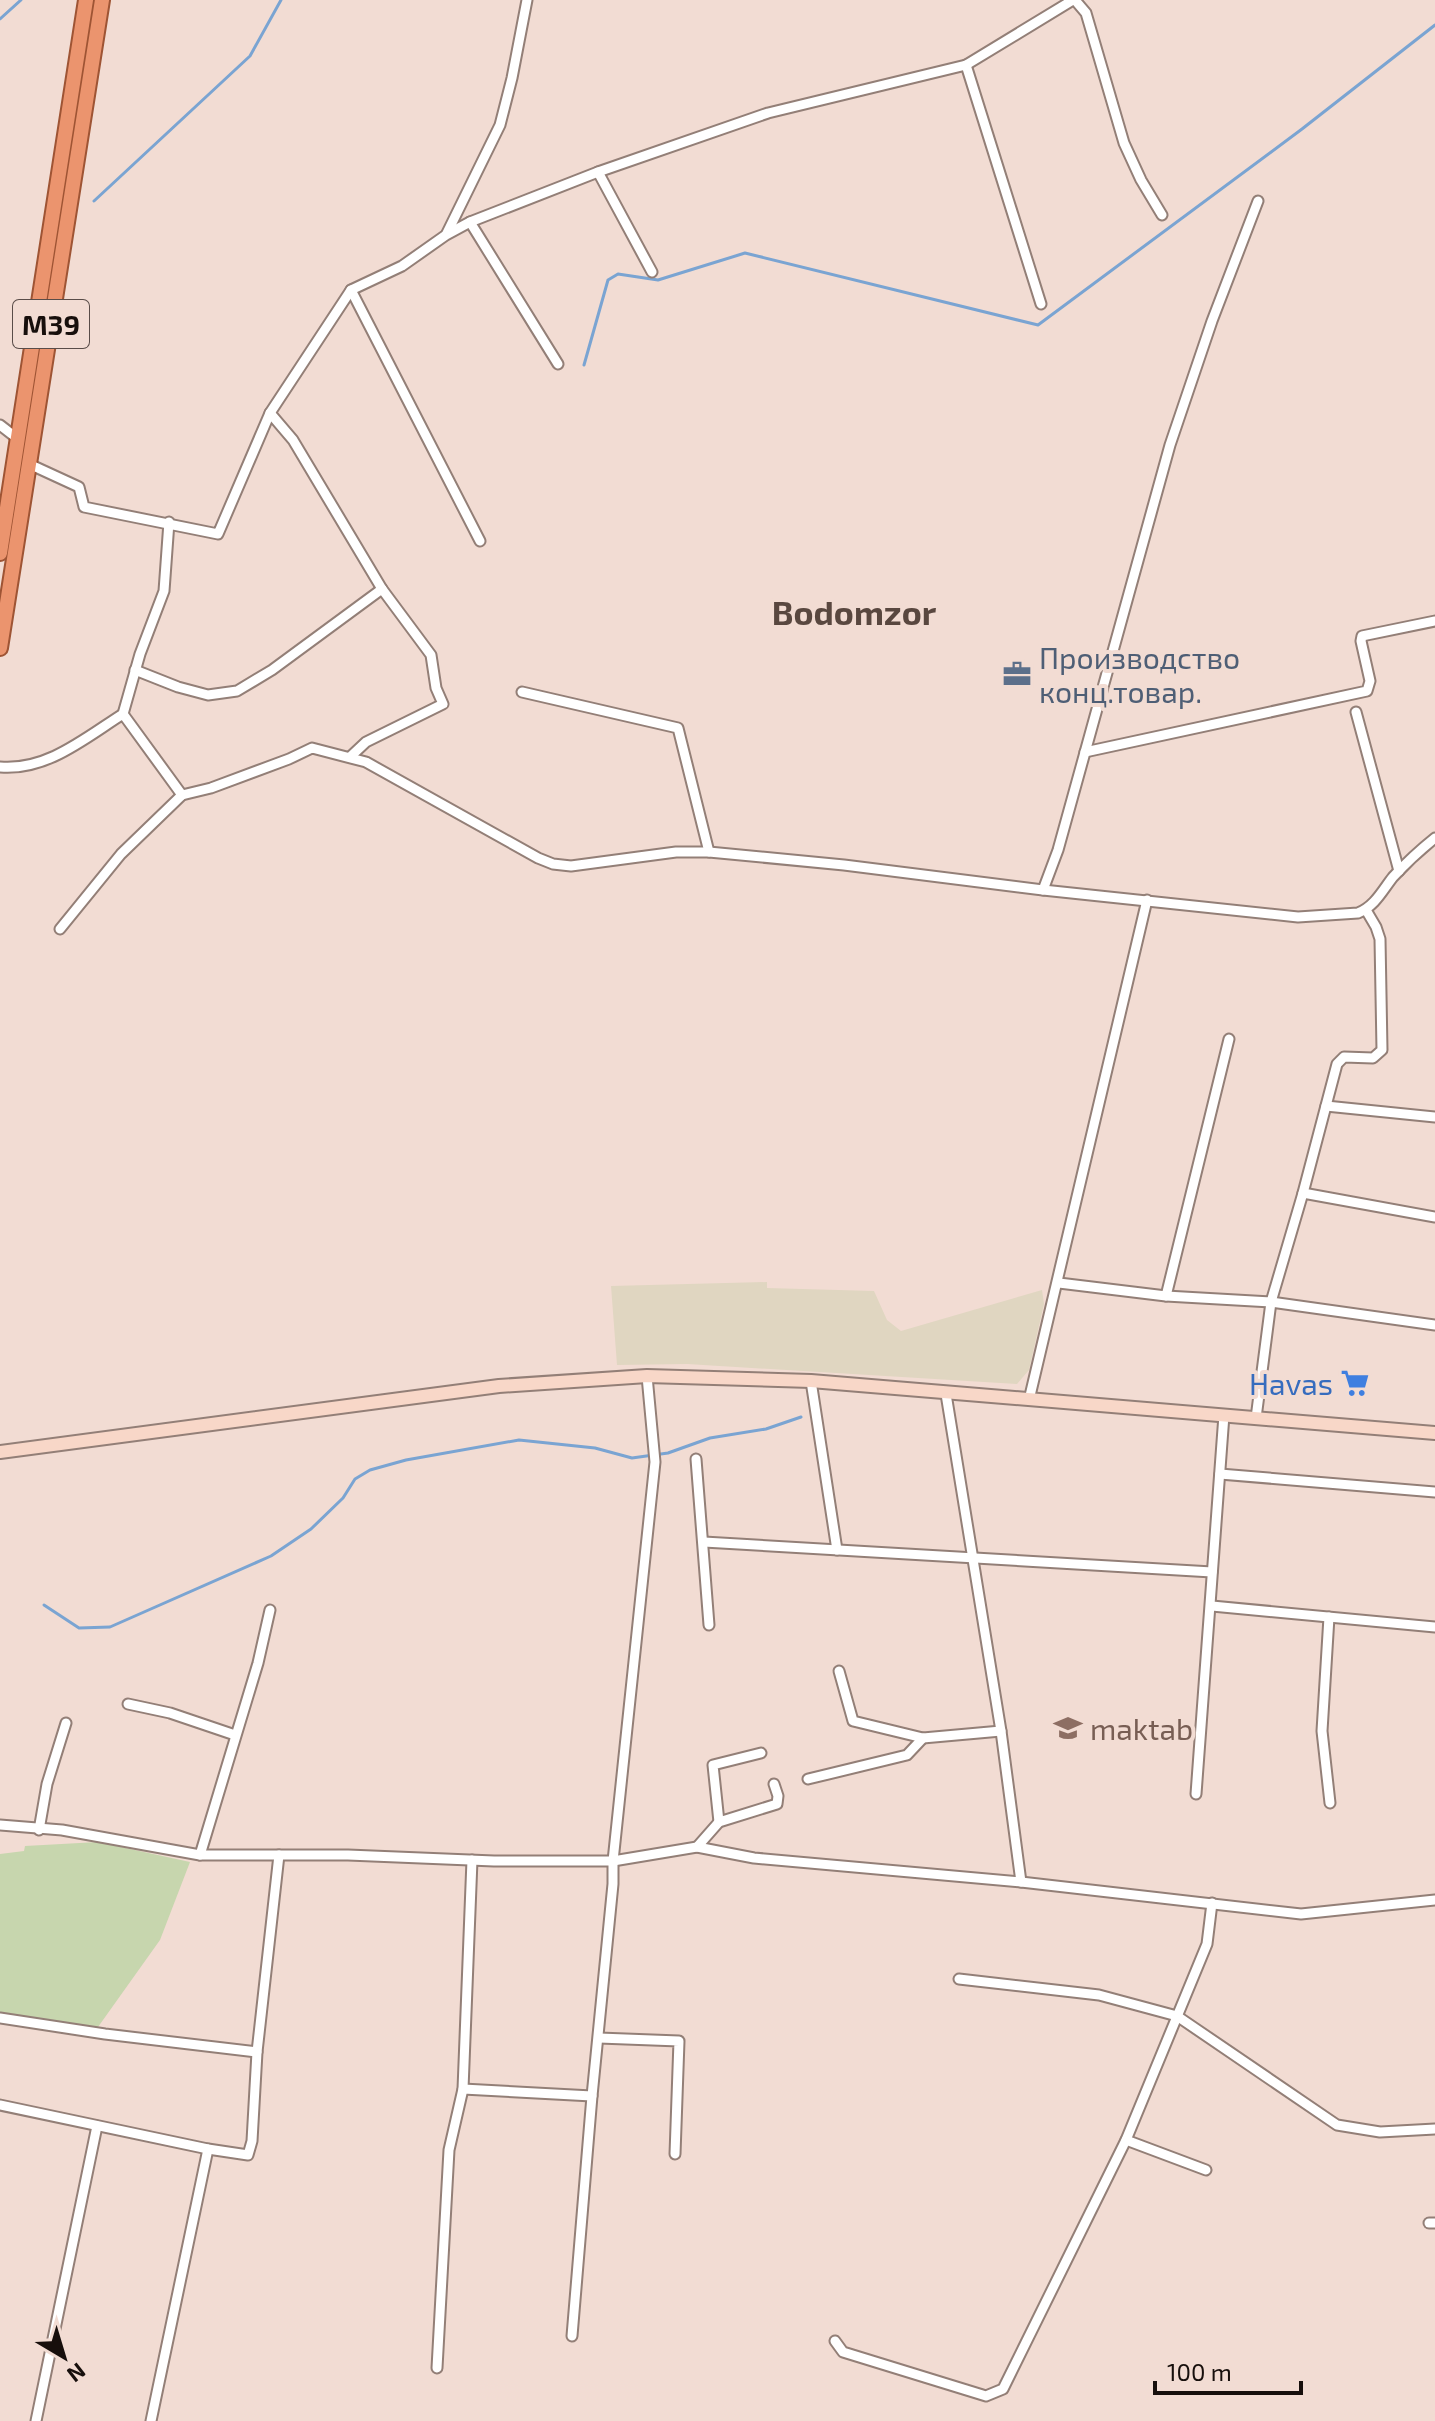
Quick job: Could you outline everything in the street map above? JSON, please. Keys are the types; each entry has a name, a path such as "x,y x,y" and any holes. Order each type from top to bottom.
{"highway":[{"name":"M39","path":"0,553 86,0"},
{"name":"M39","path":"0,648 102,0"}],"main road":[{"path":"0,1452 499,1386 647,1376 811,1381 1435,1433"}],"street":[{"path":"446,235 500,125 527,0"},
{"path":"29,464 79,487 84,507 218,534 270,413 351,290 402,266 470,222 598,172 768,113 966,65 1074,0 1086,13 1124,143 1162,215"},
{"path":"966,65 1041,304"},
{"path":"598,172 652,272"},
{"path":"1043,890 1058,850 1170,445 1212,321 1258,201"},
{"path":"470,222 558,364"},
{"path":"351,290 480,541"},
{"path":"270,413 293,440 382,589 431,655 436,688 443,704 366,742 350,757"},
{"path":"0,425 18,439"},
{"path":"0,767 17,768 45,762 123,714 135,670 164,591 169,522"},
{"path":"135,670 208,695 237,691 272,670 382,589"},
{"path":"1085,752 1367,691 1370,681 1362,636 1435,621"},
{"path":"522,692 678,728 709,852"},
{"path":"1356,712 1399,871"},
{"path":"123,714 182,795"},
{"path":"60,929 121,854 182,795 211,788 312,748 366,762 538,858 571,866 676,852 709,852 1298,917 1366,910 1399,871 1435,838"},
{"path":"1029,1400 1147,900"},
{"path":"1256,1418 1271,1302 1340,1059 1373,1058 1382,1050 1380,939 1366,910"},
{"path":"1166,1296 1229,1039"},
{"path":"1326,1106 1435,1117"},
{"path":"1303,1193 1435,1217"},
{"path":"1059,1283 1166,1296 1271,1302 1435,1325"},
{"path":"572,2336 613,1861 655,1462 647,1376"},
{"path":"811,1381 837,1550"},
{"path":"946,1394 1001,1731 1021,1882"},
{"path":"1196,1794 1224,1415"},
{"path":"696,1459 709,1625"},
{"path":"1220,1474 1435,1492"},
{"path":"704,1542 1212,1572"},
{"path":"1212,1606 1435,1627"},
{"path":"200,1855 258,1663 270,1610"},
{"path":"1329,1617 1322,1731 1330,1803"},
{"path":"839,1671 853,1721 923,1738 1001,1731"},
{"path":"128,1704 170,1713 235,1735"},
{"path":"39,1830 47,1784 66,1723"},
{"path":"808,1779 907,1755 923,1738"},
{"path":"719,1822 713,1765 761,1753"},
{"path":"697,1847 719,1822 777,1804 774,1784"},
{"path":"0,1825 62,1830 200,1855 613,1861 697,1847 754,1858 1021,1882 1301,1914 1435,1900"},
{"path":"0,2105 244,2156 251,2152 257,2052 279,1855"},
{"path":"437,2368 449,2150 463,2089 472,1860"},
{"path":"835,2341 843,2352 986,2396 1003,2389 1126,2140 1207,1944 1212,1903"},
{"path":"959,1979 1099,1995 1177,2016 1337,2125 1380,2132 1435,2129"},
{"path":"0,2018 257,2052"},
{"path":"599,2038 679,2041 675,2154"},
{"path":"463,2089 592,2096"},
{"path":"36,2421 97,2126"},
{"path":"1126,2140 1206,2170"},
{"path":"151,2421 208,2149"}],"shaded area":[{"path":"767,1282 767,1288 874,1291 887,1320 901,1331 1042,1290 1044,1304 1029,1370 1017,1384 687,1364 617,1365 611,1286"}],"green space":[{"path":"98,1842 190,1862 160,1940 98,2027 0,2012 0,1854 24,1851 25,1846"}],"waterway":[{"path":"0,19 21,0"},
{"path":"94,201 250,56 281,0"},
{"path":"584,365 608,280 618,274 658,280 745,253 1038,325 1302,129 1435,25"},
{"path":"44,1605 79,1628 110,1627 271,1556 311,1529 343,1498 355,1479 370,1470 406,1460 519,1440 595,1448 632,1458 668,1453 710,1438 766,1429 801,1417"}],"place":[{"name":"Производство конц.товар.","path":"1017,674"},
{"name":"Havas","path":"1355,1383"},
{"name":"maktab","path":"1068,1728"}],"district":[{"name":"Bodomzor","path":"854,611"}]}
